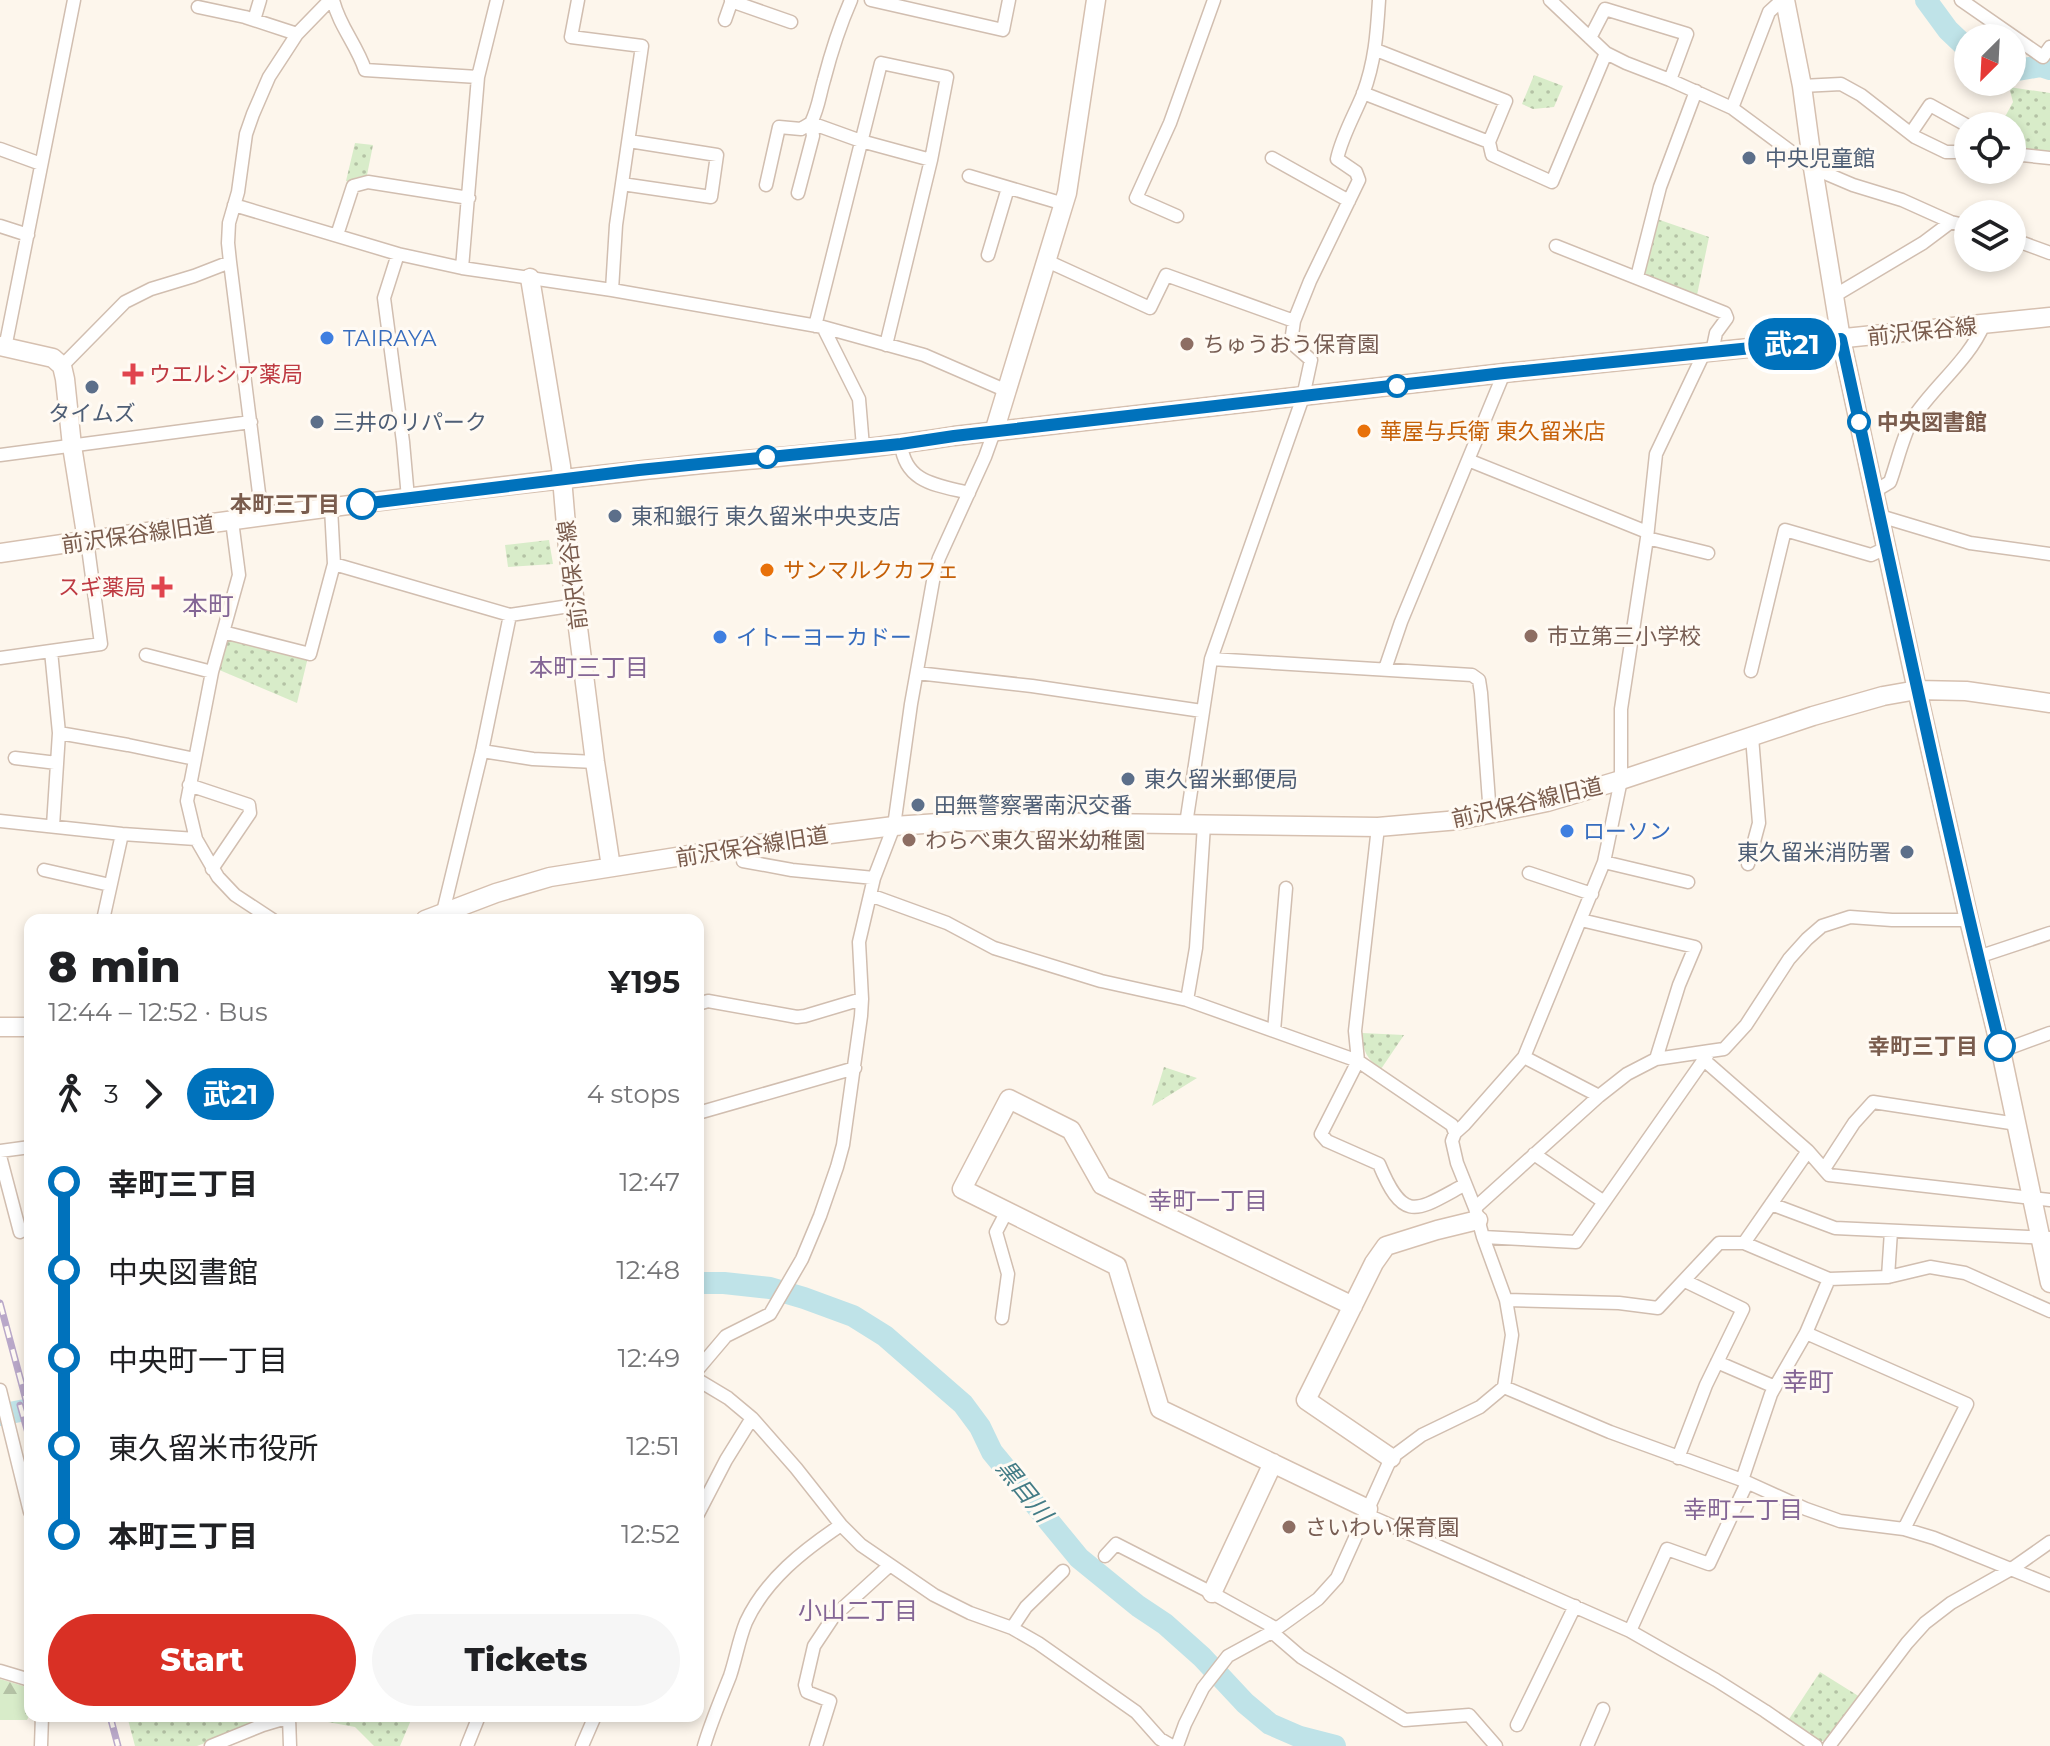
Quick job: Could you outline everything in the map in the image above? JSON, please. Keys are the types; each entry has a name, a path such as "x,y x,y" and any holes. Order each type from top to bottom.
{"street":[{"path":"0,658 101,644 62,366 53,358 2,347 28,235 74,0"},
{"path":"254,20 260,0"},
{"path":"262,517 228,243 246,134 269,77 297,34 332,0 365,70 478,77"},
{"path":"462,268 478,77 497,0"},
{"path":"578,0 571,37 642,46 616,225 612,290"},
{"path":"798,193 813,136 811,123 851,0"},
{"path":"871,0 1003,30 1009,0"},
{"path":"704,1362 726,1336 770,1314 793,1275 820,1216 837,1167 855,1068 862,999 859,942 874,878 894,826 917,673 939,558 994,432 1064,204 1096,0"},
{"path":"1177,216 1136,198 1170,123 1214,0"},
{"path":"1187,1000 1196,948 1195,825 1202,711 1211,659 1303,397 1311,360 1295,346 1292,335 1294,321 1359,180 1356,172 1337,159 1376,50 1379,0"},
{"path":"1550,0 1606,53 1732,108 1813,168 1954,223"},
{"path":"1732,108 1769,12 1784,0 1802,86 1841,339 1969,920 2017,1124 2041,1199 2050,1283"},
{"path":"1961,0 2043,57 2050,47"},
{"path":"725,20 731,1 791,22"},
{"path":"198,7 297,34"},
{"path":"1590,38 1605,9 1687,34 1670,80"},
{"path":"1376,50 1506,101 1489,142 1492,155 1552,182 1606,53"},
{"path":"863,447 859,399 845,368 819,327 881,63 947,77 931,160 886,345"},
{"path":"1802,86 1841,84 1861,95 1911,133 1946,152 1954,152"},
{"path":"1637,277 1660,187 1696,91"},
{"path":"1363,93 1489,142"},
{"path":"1911,133 1930,105 1954,118"},
{"path":"811,123 861,141 931,160"},
{"path":"766,185 779,127 801,129 811,123"},
{"path":"622,184 711,197 717,155 629,141"},
{"path":"0,149 41,164"},
{"path":"2026,155 2050,158"},
{"path":"1272,158 1349,201"},
{"path":"969,176 1064,204"},
{"path":"337,235 353,186 368,182 469,198"},
{"path":"988,255 1008,188"},
{"path":"234,205 398,254 462,268 612,290 819,327 945,363 1007,391"},
{"path":"1834,296 1923,243 1951,222"},
{"path":"0,226 28,235"},
{"path":"2026,244 2050,253"},
{"path":"704,1384 752,1418 861,1545 953,1605 1012,1628 1038,1643 1136,1712 1160,1739 1175,1746 1205,1685 1228,1656 1274,1630 1318,1599 1337,1578 1391,1458 1422,1435 1480,1407 1504,1387 1512,1335 1506,1300 1464,1185 1452,1141 1455,1133 1524,1057 1604,862 1621,780 1621,709 1656,454 1716,333 1727,318 1725,313 1556,246"},
{"path":"398,254 384,298 408,498"},
{"path":"1047,261 1150,308 1166,275 1294,321"},
{"path":"62,366 125,302 151,289 230,262"},
{"path":"530,278 562,479"},
{"name":"前沢保谷線","path":"611,867 568,549 562,479 901,444 1504,373 2050,317"},
{"path":"1875,491 1890,482 1911,422 1977,339 1984,324"},
{"path":"1385,669 1401,622 1504,373"},
{"path":"0,455 251,422"},
{"path":"901,444 902,456 920,480 969,493"},
{"path":"1468,460 1647,535 1708,553"},
{"name":"前沢保谷線旧道","path":"0,553 562,479"},
{"path":"223,632 310,654 334,564 331,508"},
{"path":"1880,516 1970,543 2050,554"},
{"path":"232,521 239,575 212,672 187,801 196,839 212,869 235,895 264,914"},
{"path":"1751,671 1785,530 1871,555 1886,548"},
{"path":"334,564 510,615 576,605"},
{"path":"443,912 482,751 510,615"},
{"path":"51,651 59,733 53,826"},
{"path":"146,655 212,672"},
{"path":"1211,659 1472,675 1479,680 1490,815"},
{"path":"917,673 1202,711"},
{"name":"前沢保谷線旧道","path":"611,867 790,839 894,826 969,821 1378,827 1459,820 1547,802 1883,696 1917,690 1966,691 2050,703"},
{"path":"59,733 195,759"},
{"path":"1748,864 1759,823 1752,737"},
{"path":"482,751 533,759 595,762"},
{"path":"15,758 57,763"},
{"path":"189,785 249,805 250,813 212,869"},
{"path":"0,821 196,839"},
{"path":"1378,827 1355,1031 1358,1061 1321,1134 1327,1141 1379,1164 1390,1192 1407,1206 1421,1208 1464,1185"},
{"path":"104,914 122,834"},
{"path":"743,848 743,861 792,870 874,878"},
{"path":"1604,862 1688,882"},
{"path":"438,914 550,877 611,867"},
{"path":"44,870 110,885"},
{"path":"1529,873 1592,894"},
{"path":"1274,1031 1286,888"},
{"path":"870,895 947,923 994,948 1101,981 1187,1000 1358,1061 1448,1121 1455,1133"},
{"path":"1478,1221 1534,1154 1627,1074 1656,1059 1707,1056 1724,1049 1746,1025 1789,959 1822,926 1850,917 1969,920"},
{"path":"1581,920 1695,947 1679,985 1656,1059"},
{"path":"1978,957 2050,933"},
{"path":"704,1002 797,1017 862,999"},
{"path":"0,1027 24,1027"},
{"path":"2001,1051 2050,1033"},
{"path":"1707,1056 1808,1151 1829,1175 2041,1199"},
{"path":"1391,1458 1306,1400 1374,1263 1386,1246 1478,1221 1576,1242 1707,1056"},
{"path":"1524,1057 1599,1096"},
{"path":"704,1111 855,1068"},
{"path":"1353,1306 1102,1185 1071,1130 1009,1099 962,1189 1117,1266 1160,1409 1368,1509 1372,1517 1630,1631 1716,1680 1816,1746"},
{"path":"1824,1169 1854,1123 1873,1102 2017,1124"},
{"path":"20,1232 0,1153 24,1148"},
{"path":"1744,1243 1808,1151"},
{"path":"1534,1154 1604,1202"},
{"path":"1771,1204 1835,1228 2046,1239"},
{"path":"1002,1318 1008,1274 996,1232 1007,1211"},
{"path":"1888,1277 1891,1231"},
{"path":"1506,1300 1619,1303 1658,1308 1719,1243 1744,1243 1829,1279 1888,1277 1930,1267 1965,1273 2050,1311"},
{"path":"1630,1631 1667,1549 1709,1564 1744,1482 1775,1387 1806,1333 1829,1279"},
{"path":"1678,1458 1706,1385 1743,1309 1685,1281"},
{"path":"1806,1333 1967,1404 1904,1529"},
{"path":"1717,1362 1775,1387"},
{"path":"1504,1387 1806,1509 1840,1521 1904,1529 2013,1568 2050,1585"},
{"path":"1,1394 24,1489"},
{"path":"704,1502 752,1418"},
{"path":"1212,1593 1273,1463"},
{"path":"704,1746 746,1623 759,1600 797,1557 841,1525"},
{"path":"1829,1746 1925,1623 1951,1603 2013,1568 2050,1542"},
{"path":"1105,1556 1116,1544 1212,1593 1274,1630 1301,1657 1405,1720 1469,1715 1496,1746"},
{"path":"816,1746 830,1701 807,1692 805,1685 814,1646 834,1616 890,1565"},
{"path":"1012,1628 1026,1607 1063,1571"},
{"path":"1517,1725 1575,1606"},
{"path":"0,1671 24,1678"},
{"path":"1587,1746 1603,1709"},
{"path":"41,1746 42,1722"},
{"path":"211,1746 274,1722"},
{"path":"290,1746 291,1722"},
{"path":"467,1746 477,1722"},
{"path":"582,1746 592,1722"}],"green space":[{"path":"1534,75 1563,86 1554,107 1533,109 1522,104"},
{"path":"2026,89 2050,93 2050,153 2026,152 2026,112 2008,112 2013,102 2011,96 2026,96"},
{"path":"355,143 373,145 367,175 352,182 346,181"},
{"path":"1654,218 1709,237 1696,300 1640,275"},
{"path":"549,540 553,564 508,567 505,545"},
{"path":"225,633 308,657 297,703 217,669"},
{"path":"1362,1033 1404,1035 1381,1069 1366,1054"},
{"path":"1164,1067 1197,1078 1152,1106"},
{"path":"1820,1672 1860,1697 1825,1741 1819,1741 1789,1719"},
{"path":"0,1679 24,1686 24,1720 0,1720"},
{"path":"129,1722 261,1722 197,1746 135,1746"},
{"path":"328,1722 410,1722 400,1746 374,1746 355,1727"}],"waterway":[{"path":"1926,0 1954,36"},
{"path":"2026,69 2041,66 2050,69"},
{"name":"黒目川","path":"704,1283 770,1288 853,1316 885,1336 963,1404 980,1427 992,1452 1079,1558 1165,1624 1270,1724 1300,1737 1335,1746"},
{"name":"黒目川","path":"0,1415 24,1410"}],"railway":[{"path":"0,1303 24,1393"},
{"path":"20,1405 24,1419"},
{"path":"112,1722 118,1746"}],"bus line":[{"name":"武21","path":"362,504 1504,373 1841,339 1917,690 2000,1046"}],"place":[{"name":"中央児童館","path":"1749,158"},
{"name":"TAIRAYA","path":"327,338"},
{"name":"ちゅうおう保育園","path":"1187,344"},
{"name":"ウエルシア薬局","path":"133,374"},
{"name":"タイムズ","path":"92,387"},
{"name":"三井のリパーク","path":"317,422"},
{"name":"中央図書館","path":"1859,422"},
{"name":"華屋与兵衛 東久留米店","path":"1364,431"},
{"name":"本町三丁目","path":"362,504"},
{"name":"東和銀行 東久留米中央支店","path":"615,516"},
{"name":"サンマルクカフェ","path":"767,570"},
{"name":"スギ薬局","path":"162,587"},
{"name":"市立第三小学校","path":"1531,636"},
{"name":"イトーヨーカドー","path":"720,637"},
{"name":"東久留米郵便局","path":"1128,779"},
{"name":"田無警察署南沢交番","path":"918,805"},
{"name":"ローソン","path":"1567,831"},
{"name":"わらべ東久留米幼稚園","path":"909,840"},
{"name":"東久留米消防署","path":"1907,852"},
{"name":"幸町三丁目","path":"2000,1046"},
{"name":"さいわい保育園","path":"1289,1527"}],"district":[{"name":"本町","path":"208,606"},
{"name":"本町三丁目","path":"589,668"},
{"name":"幸町一丁目","path":"1208,1201"},
{"name":"幸町","path":"1808,1382"},
{"name":"幸町二丁目","path":"1743,1510"},
{"name":"小山二丁目","path":"858,1611"}]}
